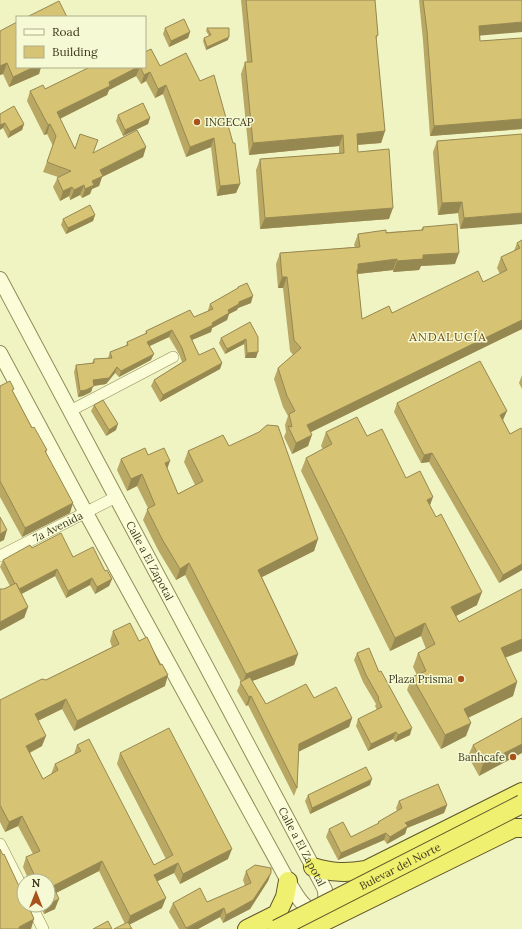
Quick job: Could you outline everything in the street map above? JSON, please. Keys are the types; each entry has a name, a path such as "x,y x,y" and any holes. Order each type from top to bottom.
{"highway":[{"path":"313,867 334,872 348,873 366,870 522,792"},
{"name":"Bulevar del Norte","path":"247,929 277,921 522,804"},
{"path":"309,929 327,925 356,906 514,828 522,828"},
{"name":"Bulevar del Norte","path":"327,925 522,828"},
{"path":"348,873 342,880 337,892 338,898 341,902 356,906"},
{"path":"277,921 285,897 288,881"},
{"path":"277,921 292,910 297,912 302,921 302,929"}],"street":[{"name":"Calle a El Zapotal","path":"0,279 325,890 327,925"},
{"path":"0,353 86,513 300,902 327,925"},
{"path":"70,411 172,357"},
{"name":"7a Avenida","path":"0,556 116,497"},
{"path":"0,844 16,875"},
{"path":"35,913 43,929"}],"building":[{"path":"246,0 375,0 378,35 376,36 385,131 357,134 358,152 389,149 393,208 265,218 260,159 344,153 343,135 253,143 245,62 252,62"},
{"path":"423,0 522,0 522,22 479,26 480,41 522,38 522,119 434,126 427,31"},
{"path":"59,1 66,16 29,16"},
{"path":"184,19 190,32 171,41 165,28"},
{"path":"16,23 16,68 32,68 13,77 7,63 0,66 0,31"},
{"path":"207,28 229,28 229,37 207,47 204,38 211,35"},
{"path":"151,49 160,66 186,53 200,81 214,75 233,143 235,143 240,184 220,186 214,138 190,147 166,85 158,89 150,72 144,75 140,68 146,68 146,52"},
{"path":"88,68 136,68 109,82 110,86 57,112 75,149 80,134 98,140 93,153 137,130 146,147 100,170 103,176 92,181 94,185 85,189 84,185 74,190 72,187 63,191 57,178 71,171 47,162 56,136 50,124 48,125 30,91 43,85 45,89"},
{"path":"143,103 150,118 125,130 118,115"},
{"path":"14,106 24,124 10,132 5,123 0,125 0,114"},
{"path":"522,134 522,213 464,218 462,202 442,203 437,141"},
{"path":"90,205 95,215 68,228 63,219"},
{"path":"457,224 459,253 423,255 423,259 397,261 397,259 358,264 357,270 362,319 389,306 392,313 478,271 483,282 507,270 501,257 520,248 517,243 522,240 522,320 307,425 312,435 296,443 288,426 292,427 289,414 295,411 287,396 278,368 301,348 294,340 287,277 282,277 280,253 360,247 358,234 386,230 386,233 423,230 423,227"},
{"path":"247,283 253,296 239,302 239,304 228,310 229,313 212,323 213,325 190,336 199,355 214,348 222,363 163,395 154,380 186,360 182,348 172,330 147,342 154,354 121,371 117,367 109,378 93,380 94,386 80,391 76,365 94,363 94,359 112,358 110,352 128,345 127,342 147,333 146,331 190,310 194,317 213,309 210,304"},
{"path":"250,322 258,337 258,352 247,353 246,339 227,349 221,338"},
{"path":"480,361 507,411 500,415 510,434 521,428 522,430 522,564 503,575 432,453 424,455 397,403"},
{"path":"10,381 14,389 12,390 32,428 34,427 47,450 45,451 73,503 25,528 0,481 0,386"},
{"path":"103,400 118,424 109,430 94,405"},
{"path":"357,417 367,436 382,429 406,478 420,471 433,497 427,500 436,517 441,514 482,592 451,607 459,622 522,589 522,639 501,648 517,682 464,709 471,723 445,735 412,677 426,671 418,653 435,644 425,623 395,638 306,458 332,444 326,432"},
{"path":"267,425 278,426 318,539 258,570 298,654 246,674 189,563 180,569 162,539 147,509 155,505 142,474 131,479 121,459 145,448 148,455 164,448 170,461 165,463 178,494 203,481 188,451 223,435 229,446 259,432"},
{"path":"0,517 7,530 0,534"},
{"path":"61,533 73,557 93,547 105,571 107,570 112,579 97,587 92,578 68,591 57,569 19,589 3,560 30,545 32,548"},
{"path":"16,583 28,607 0,622 0,589 4,589"},
{"path":"130,623 139,641 147,637 160,665 162,664 168,675 77,721 66,699 35,714 46,736 26,746 43,779 58,770 55,764 81,751 77,745 89,739 154,865 173,855 120,753 169,728 232,849 183,874 178,863 154,875 166,898 130,916 102,861 56,884 56,873 33,873 26,857 40,851 22,816 9,822 0,805 0,700 42,679 46,680 119,644 113,631"},
{"path":"369,648 379,672 381,671 412,728 398,735 396,732 371,744 358,719 382,707 357,653"},
{"path":"250,677 266,704 306,684 314,698 336,687 352,718 299,744 297,788 251,696 249,697 240,682"},
{"path":"522,718 522,744 483,764 473,745"},
{"path":"366,767 372,779 312,808 308,795"},
{"path":"438,784 447,805 405,823 408,826 390,837 386,833 341,853 329,829 343,822 351,837 379,823 378,822 402,808 399,801"},
{"path":"0,849 3,855 4,854 16,880 16,913 31,913 34,919 19,927 20,929 0,929"},
{"path":"255,865 271,868 271,873 253,900 226,915 224,908 186,928 173,903 200,888 207,902 251,883 246,871"},
{"path":"56,892 59,899 56,900"},
{"path":"108,921 112,929 93,929"},
{"path":"128,922 132,929 114,929"}],"place":[{"name":"INGECAP","path":"197,122"},
{"name":"Plaza Prisma","path":"461,679"},
{"name":"Banhcafe","path":"513,757"}],"district":[{"name":"ANDALUCÍA","path":"448,337"}]}
